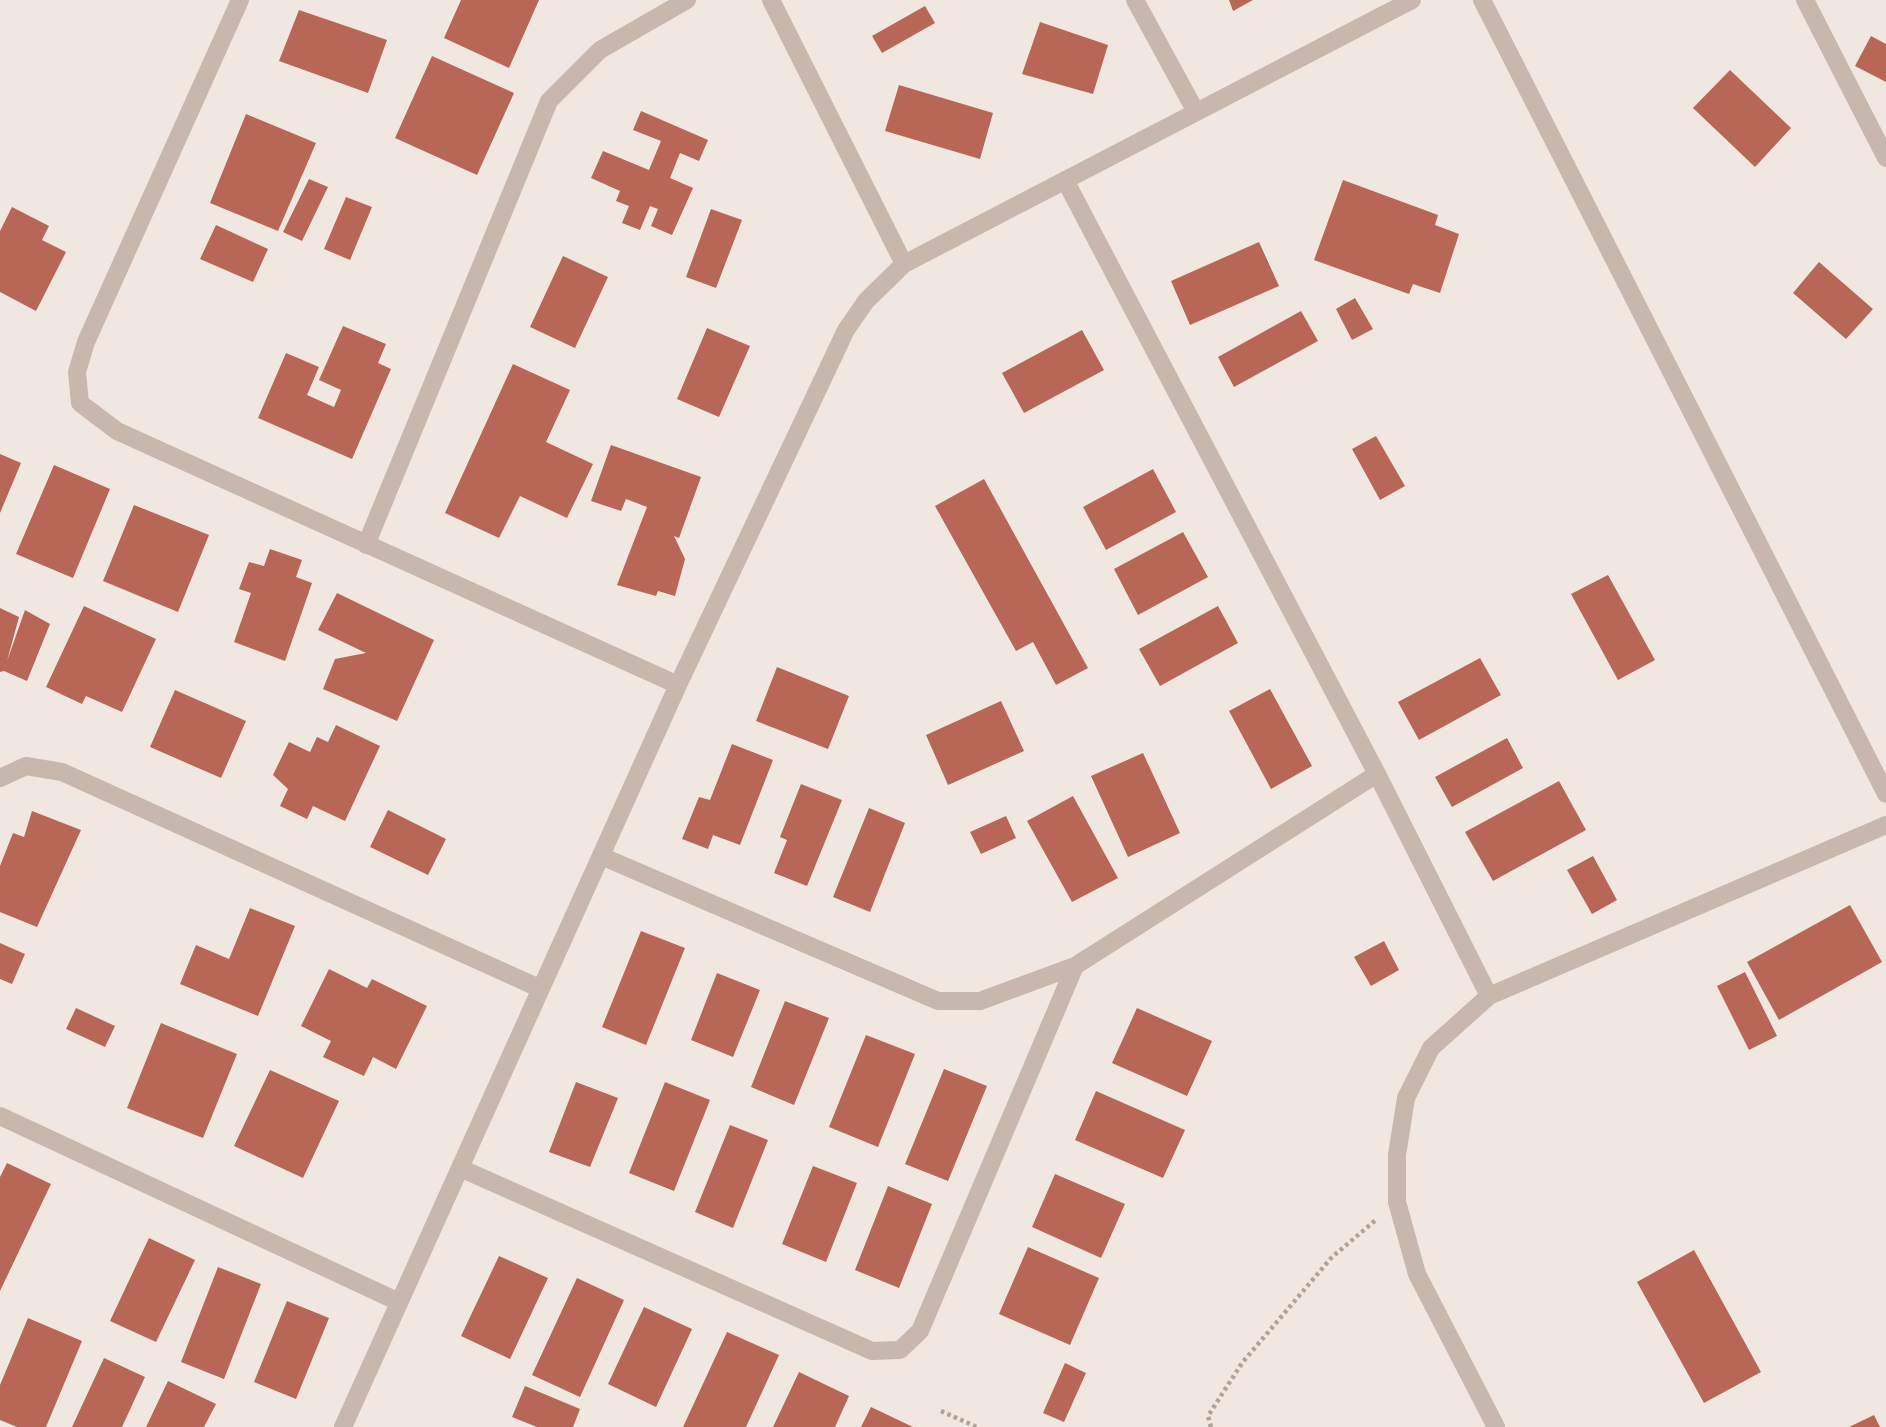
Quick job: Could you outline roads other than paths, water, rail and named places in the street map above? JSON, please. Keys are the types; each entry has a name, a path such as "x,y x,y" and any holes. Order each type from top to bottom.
{"street":[{"path":"240,0 86,342 77,372 80,403 117,431 678,685"},
{"path":"366,545 549,101 600,50 687,0"},
{"path":"771,0 904,264"},
{"path":"1135,0 1196,112"},
{"path":"343,1427 678,685 846,330 866,300 904,264 1412,0"},
{"path":"1482,0 1886,794"},
{"path":"1805,0 1886,158"},
{"path":"1813,17 1820,0"},
{"path":"1065,180 1377,774 1489,996"},
{"path":"0,778 26,766 62,772 539,988"},
{"path":"601,856 938,1001 980,1001 1075,966 1377,774"},
{"path":"1496,1427 1417,1274 1397,1202 1397,1155 1406,1098 1431,1048 1489,996 1886,825"},
{"path":"460,1168 872,1351 900,1350 920,1331 1075,966"},
{"path":"0,1116 399,1302"}]}
